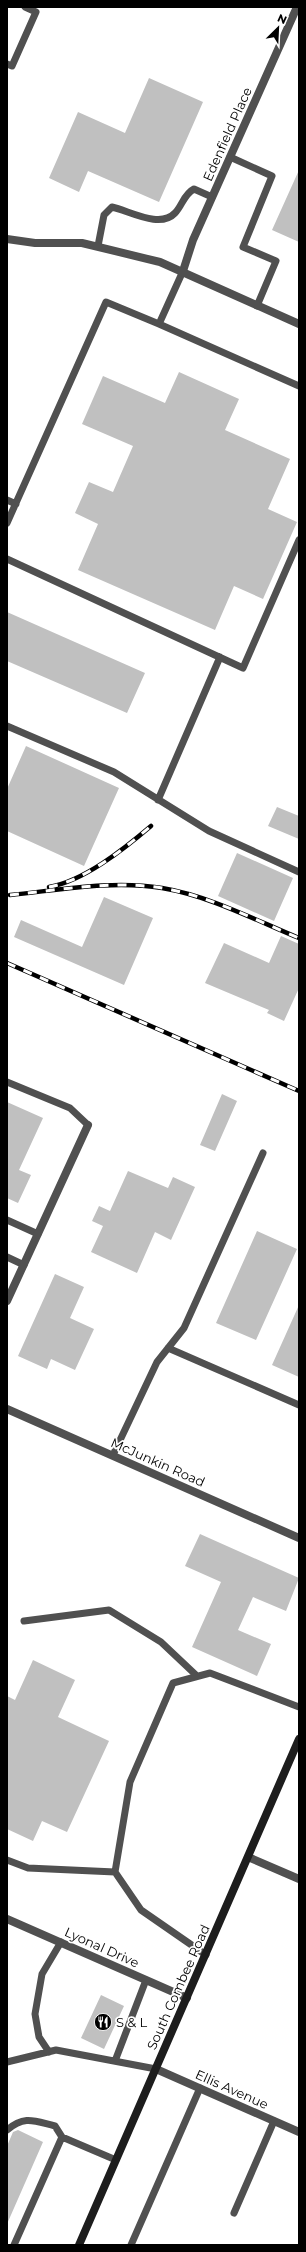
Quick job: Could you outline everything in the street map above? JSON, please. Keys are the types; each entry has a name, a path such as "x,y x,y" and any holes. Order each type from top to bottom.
{"main road":[{"name":"South Combee Road","path":"79,2245 299,1739"}],"street":[{"name":"Edenfield Place","path":"182,271 193,240 297,7"},
{"path":"7,240 82,243 160,262 299,324"},
{"path":"7,1301 88,1125"},
{"name":"McJunkin Road","path":"7,1408 299,1538"},
{"path":"248,1856 299,1879"},
{"name":"Lyonal Drive","path":"7,1919 187,1998"},
{"name":"Ellis Avenue","path":"156,2069 299,2132"}],"lane":[{"path":"7,64 12,66 36,12 25,7"},
{"path":"230,157 272,176 242,247 276,261 257,306"},
{"path":"98,246 104,215 112,207 154,220 166,220 175,213 189,191 194,189 212,197"},
{"path":"159,324 182,271"},
{"path":"7,523 106,302 299,386"},
{"path":"7,500 16,504"},
{"path":"7,559 243,668 299,540"},
{"path":"158,800 220,657"},
{"path":"7,726 114,772 209,831 299,872"},
{"path":"7,1082 70,1108 88,1125"},
{"path":"113,1455 157,1362 184,1328 263,1152"},
{"path":"7,1220 38,1234"},
{"path":"7,1257 24,1265"},
{"path":"168,1348 299,1404"},
{"path":"24,1621 108,1610 161,1642 198,1676"},
{"path":"206,1955 141,1910 115,1872 130,1782 173,1682 210,1673 299,1707"},
{"path":"7,1860 28,1868 115,1872"},
{"path":"50,2052 39,2037 36,2014 42,1974 61,1942"},
{"path":"115,2061 146,1980"},
{"path":"7,2062 56,2050 156,2069"},
{"path":"131,2245 200,2088"},
{"path":"7,2130 16,2122 29,2119 55,2126 62,2137 116,2160"},
{"path":"234,2213 274,2121"},
{"path":"14,2245 62,2137"}],"building":[{"path":"149,78 203,102 159,202 88,171 79,192 49,178 78,112 125,133"},
{"path":"299,170 299,242 272,230"},
{"path":"179,372 239,399 225,430 290,459 268,509 297,522 263,599 234,586 215,630 78,570 98,524 75,513 89,482 113,492 133,446 82,424 103,376 165,403"},
{"path":"7,612 145,673 127,713 7,661"},
{"path":"26,746 119,788 84,866 7,831 7,789"},
{"path":"277,807 299,816 299,839 268,826"},
{"path":"237,853 293,878 274,921 218,896"},
{"path":"104,897 153,918 124,985 14,937 21,920 82,947"},
{"path":"281,936 299,944 299,988 284,1021 267,1013 269,1010 205,983 224,943 269,963"},
{"path":"222,1094 237,1101 215,1151 200,1145"},
{"path":"7,1102 43,1118 19,1170 31,1175 18,1203 7,1198"},
{"path":"128,1171 168,1188 173,1177 195,1187 171,1240 155,1232 137,1273 91,1252 103,1226 92,1221 99,1206 110,1211"},
{"path":"257,1231 297,1249 256,1340 216,1323"},
{"path":"55,1274 84,1287 70,1318 94,1329 75,1370 51,1359 47,1369 18,1356"},
{"path":"299,1305 299,1377 272,1365"},
{"path":"200,1534 299,1578 286,1611 253,1597 238,1630 271,1644 257,1676 192,1647 221,1582 185,1566"},
{"path":"33,1660 75,1680 58,1717 109,1741 67,1832 42,1821 33,1841 7,1829 7,1696 15,1700"},
{"name":"S & L","path":"101,1995 124,2006 104,2049 81,2038"},
{"path":"18,2130 43,2142 7,2224 7,2146 13,2132"}],"railway":[{"path":"49,887 62,884 90,871 116,854 151,826"},
{"path":"10,895 105,885 162,888 215,903 299,938"},
{"path":"7,963 299,1091"}],"place":[{"name":"S & L","path":"103,2022"}]}
